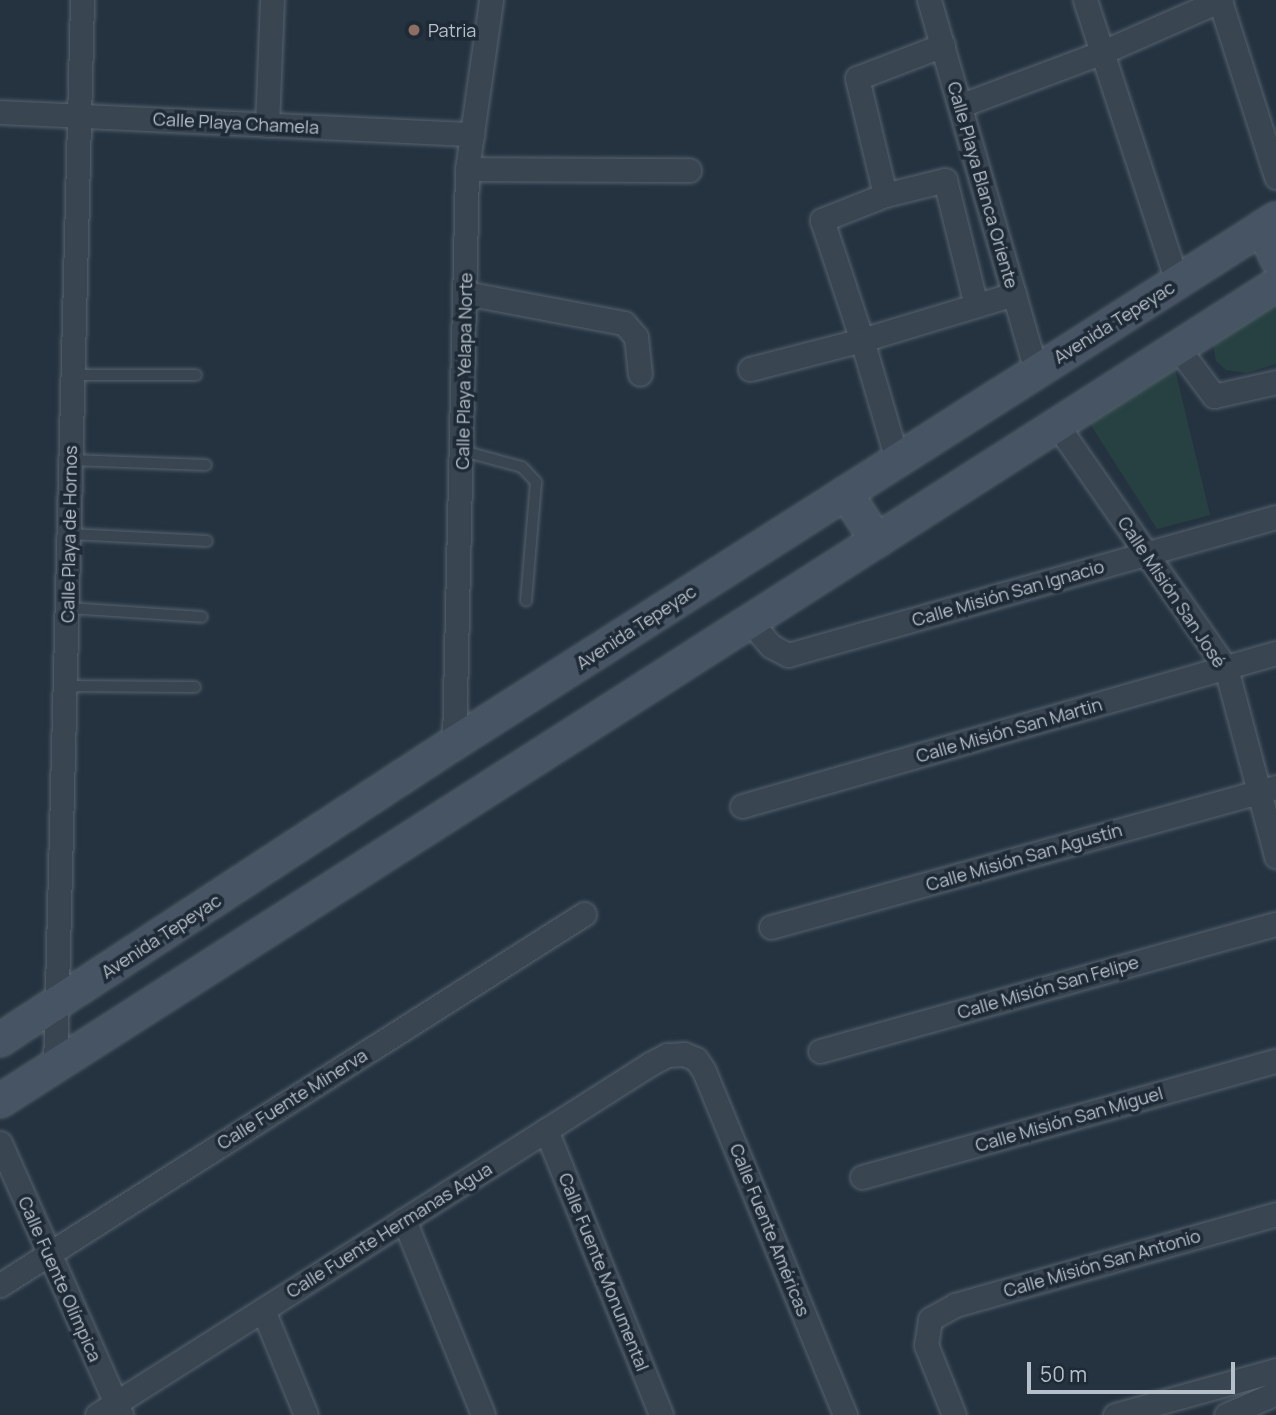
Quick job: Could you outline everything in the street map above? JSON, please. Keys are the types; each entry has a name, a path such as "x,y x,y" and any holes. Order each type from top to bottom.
{"street":[{"name":"Calle Playa de Hornos","path":"55,1068 71,534 71,375 82,0"},
{"path":"267,125 272,0"},
{"name":"Calle Playa Yelapa Norte","path":"454,743 463,451 467,169 491,0"},
{"name":"Calle Playa Blanca Oriente","path":"929,0 962,105 1036,371"},
{"path":"1084,0 1177,282"},
{"path":"962,105 1103,52 1220,0 1276,177"},
{"path":"885,195 857,78 943,45"},
{"name":"Calle Playa Chamela","path":"0,112 472,134"},
{"path":"467,169 689,170"},
{"path":"897,460 862,340 821,220 885,195 980,170"},
{"path":"945,180 976,305"},
{"path":"1270,223 1276,258"},
{"name":"Avenida Tepeyac","path":"0,1040 454,743 1270,223"},
{"path":"0,1101 1276,285"},
{"path":"465,293 624,323 636,337 640,374"},
{"path":"750,369 862,340 1014,294"},
{"path":"1178,348 1214,396 1276,382"},
{"name":"Calle Misión San José","path":"1057,425 1226,667 1267,790 1276,856"},
{"path":"846,493 877,541"},
{"name":"Calle Misión San Ignacio","path":"751,623 771,646 788,654 1276,517"},
{"name":"Calle Misión San Martin","path":"742,806 1276,653"},
{"name":"Calle Misión San Agustín","path":"771,927 1267,790"},
{"name":"Calle Fuente Minerva","path":"0,1285 584,914"},
{"name":"Calle Misión San Felipe","path":"820,1051 1276,924"},
{"name":"Calle Fuente Hermanas Agua","path":"111,1411 263,1310 650,1064 667,1055 684,1054"},
{"name":"Calle Fuente Américas","path":"684,1054 696,1059 704,1071 845,1415"},
{"name":"Calle Misión San Miguel","path":"862,1177 1276,1061"},
{"name":"Calle Fuente Monumental","path":"546,1130 661,1415"},
{"name":"Calle Fuente Olímpica","path":"0,1143 49,1254 111,1411"},
{"name":"Calle Misión San Antonio","path":"954,1415 926,1345 930,1318 955,1305 1276,1214"},
{"path":"404,1220 483,1415"},
{"path":"263,1310 306,1415"},
{"path":"1115,1415 1276,1370"},
{"path":"1226,1415 1276,1393"}],"lane":[{"path":"71,375 196,375"},
{"path":"463,451 522,467 533,477 526,601"},
{"path":"71,460 206,465"},
{"path":"71,534 207,541"},
{"path":"68,608 202,617"},
{"path":"65,686 195,687"}],"green space":[{"path":"1276,297 1276,364 1247,373 1226,370 1216,361 1213,345 1218,330"},
{"path":"1174,365 1210,515 1157,529 1087,419"}],"place":[{"name":"Patria","path":"414,30"}]}
